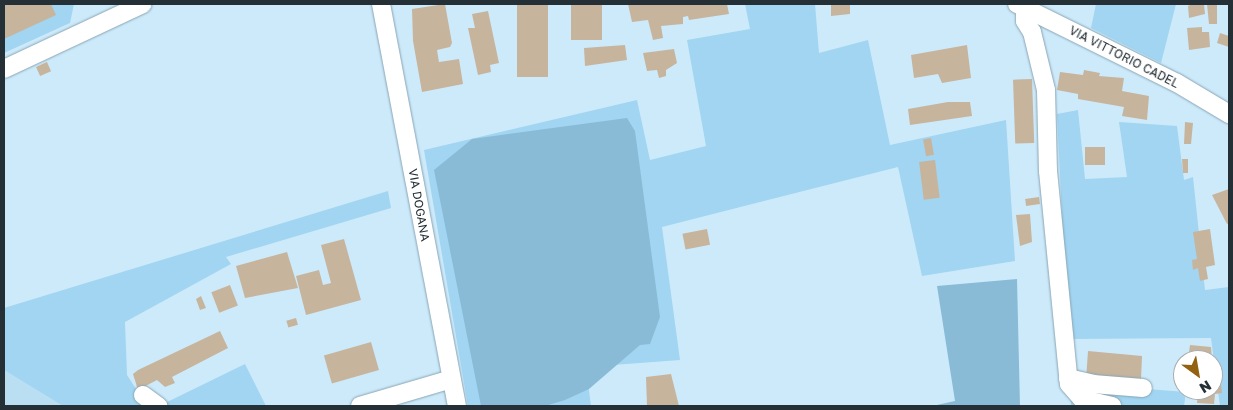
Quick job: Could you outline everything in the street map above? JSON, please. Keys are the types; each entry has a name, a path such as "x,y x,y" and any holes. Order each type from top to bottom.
{"street":[{"path":"4,69 143,4"},
{"name":"VIA DOGANA","path":"381,4 457,406"},
{"path":"1021,6 1025,20 1032,32 1046,90 1048,170 1068,378 1072,392 1082,399 1112,406"},
{"name":"VIA VITTORIO CADEL","path":"1021,6 1177,83 1229,114"},
{"path":"1068,378 1083,383 1143,388"},
{"path":"360,406 451,379"},
{"path":"143,394 158,406"}],"shaded area":[{"path":"4,4 74,4 70,23 4,53"},
{"path":"745,4 815,4 819,53 868,40 890,145 1006,120 1015,261 922,276 898,167 662,227 680,360 586,367 591,406 468,406 424,150 637,100 650,160 706,146 687,40 750,29"},
{"path":"1096,4 1176,4 1161,63 1091,28"},
{"path":"1078,110 1085,179 1127,177 1119,122 1177,126 1184,180 1193,177 1205,290 1229,287 1229,406 1220,406 1219,400 1223,400 1223,350 1213,350 1211,338 1068,339 1057,114"},
{"path":"627,118 635,131 660,317 650,344 640,345 589,389 565,400 545,406 481,406 434,170 472,139"},
{"path":"388,191 391,208 226,257 231,264 125,322 127,375 147,406 63,406 4,370 4,308"},
{"path":"1017,279 1020,406 932,406 955,401 937,286"},
{"path":"245,364 266,406 161,405"},
{"path":"4,370 63,406 4,406"},
{"path":"1069,383 1173,391 1173,400 1185,400 1184,406 1071,406"}],"building":[{"path":"4,4 51,4 56,15 4,39"},
{"path":"445,4 452,43 450,47 437,50 439,62 459,59 463,84 422,92 413,41 412,9"},
{"path":"517,4 548,4 548,77 517,77"},
{"path":"571,4 602,4 602,40 571,40"},
{"path":"628,4 727,4 729,14 689,20 688,16 683,17 683,24 661,26 663,38 653,40 648,20 632,22"},
{"path":"831,4 850,4 850,14 831,16"},
{"path":"1204,4 1205,14 1189,18 1188,6"},
{"path":"1207,4 1217,4 1217,24 1209,24"},
{"path":"488,11 499,63 490,65 491,72 478,75 468,28 475,28 472,14"},
{"path":"1202,27 1202,32 1209,32 1210,47 1189,50 1187,28"},
{"path":"1220,33 1229,36 1229,47 1217,43"},
{"path":"625,45 627,60 585,66 584,48"},
{"path":"967,45 971,78 942,83 938,74 914,78 911,55"},
{"path":"674,49 677,63 666,70 666,76 659,78 657,70 647,71 643,53"},
{"path":"47,62 51,71 40,76 36,67"},
{"path":"1084,70 1100,73 1099,76 1124,78 1122,91 1149,96 1147,120 1122,116 1124,107 1078,99 1078,94 1057,90 1060,72 1083,75"},
{"path":"1032,79 1034,143 1015,144 1013,80"},
{"path":"948,102 970,102 972,116 910,125 908,109"},
{"path":"1185,122 1193,123 1191,144 1184,144"},
{"path":"931,138 934,155 926,156 923,139"},
{"path":"1085,147 1105,147 1105,165 1085,165"},
{"path":"1182,159 1188,159 1188,173 1183,173"},
{"path":"935,160 940,198 924,200 919,162"},
{"path":"1229,189 1229,223 1227,224 1212,195"},
{"path":"1039,197 1040,204 1026,206 1025,199"},
{"path":"1030,214 1032,242 1020,246 1016,215"},
{"path":"707,229 710,245 686,249 682,234"},
{"path":"1210,229 1215,265 1206,267 1208,279 1200,281 1198,268 1193,270 1192,260 1197,259 1193,232"},
{"path":"344,239 361,300 306,315 296,276 319,270 323,285 331,283 321,245"},
{"path":"287,252 298,288 245,298 236,266"},
{"path":"230,285 238,306 219,313 211,292"},
{"path":"201,296 206,308 200,310 196,299"},
{"path":"296,318 298,325 288,327 286,321"},
{"path":"220,331 228,348 172,377 175,383 165,387 157,380 138,390 133,374 138,370"},
{"path":"371,342 379,370 332,383 324,356"},
{"path":"1190,345 1211,347 1211,350 1189,350"},
{"path":"1088,351 1142,356 1141,380 1086,380"},
{"path":"671,374 679,406 647,406 646,377"},
{"path":"1197,400 1214,400 1214,404 1197,403"}]}
